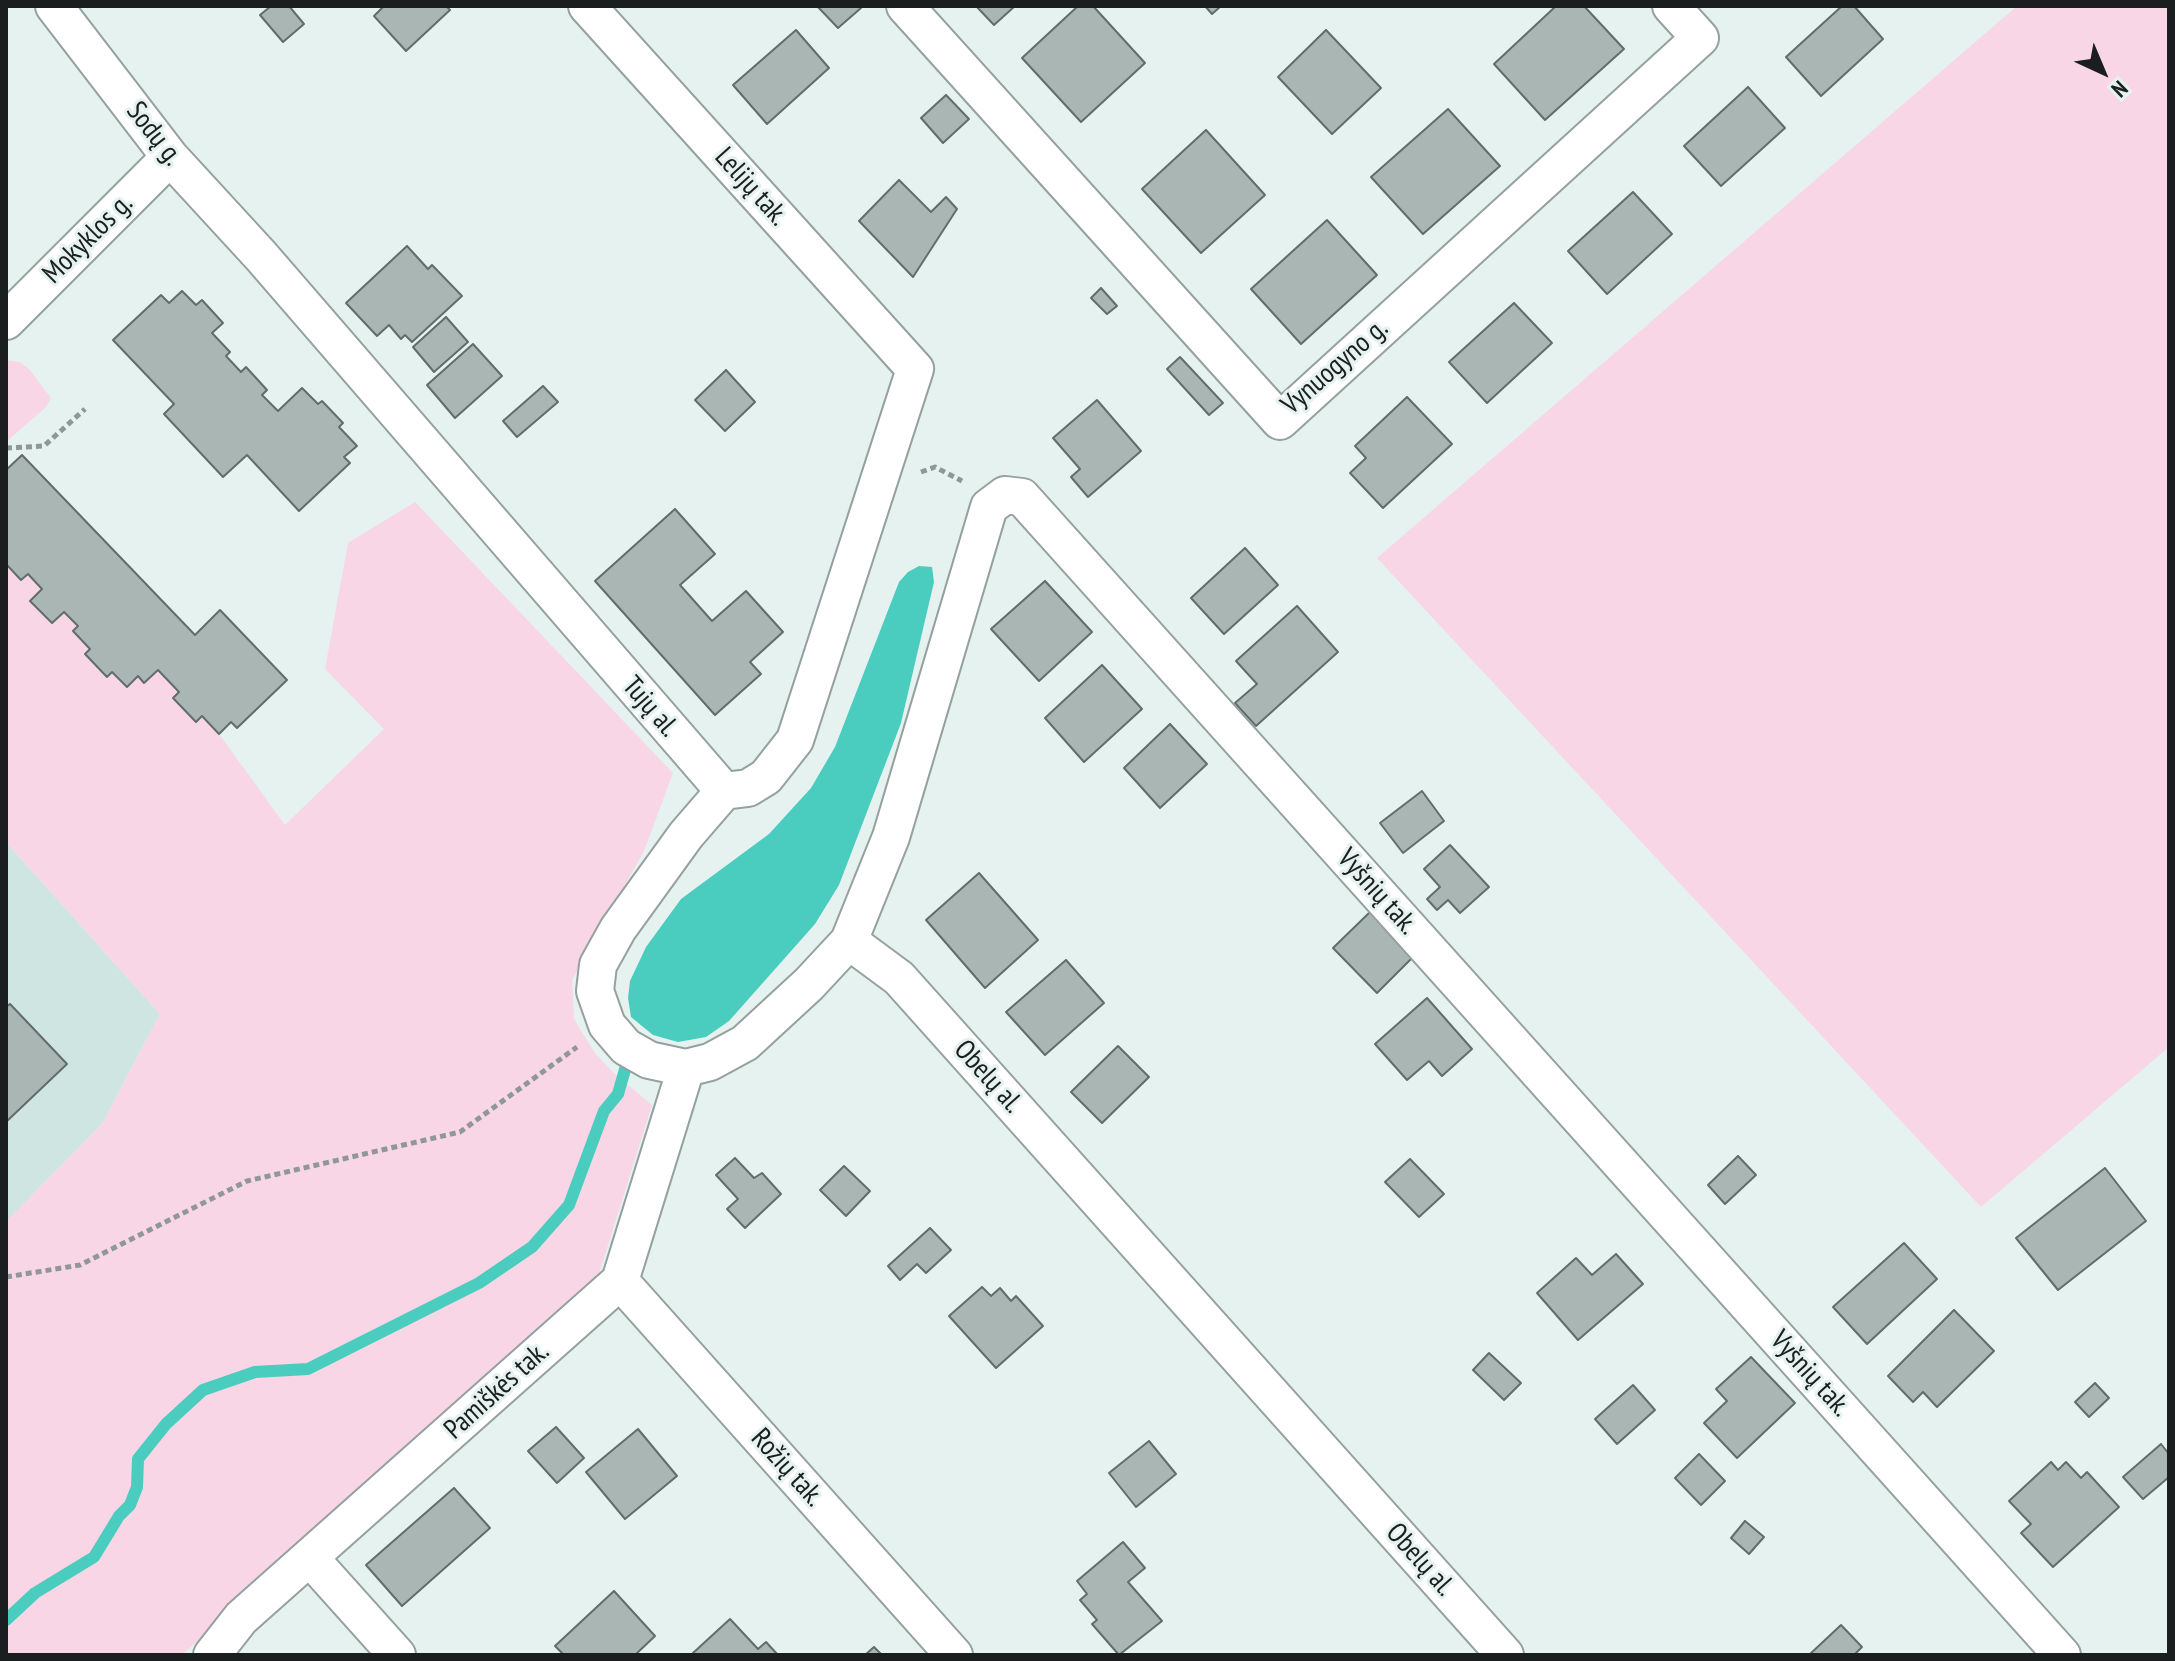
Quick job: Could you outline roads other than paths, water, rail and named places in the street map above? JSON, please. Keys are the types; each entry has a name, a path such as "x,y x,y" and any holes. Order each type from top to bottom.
{"street":[{"name":"Sodų g.","path":"54,6 170,157 261,256"},
{"name":"Lelijų tak.","path":"587,6 915,369 795,740 766,777 748,788 724,791"},
{"name":"Vynuogyno g.","path":"905,6 1280,421 1700,38 1671,6"},
{"name":"Mokyklos g.","path":"6,321 170,157"},
{"name":"Tujų al.","path":"261,256 724,791"},
{"name":"Vyšnių tak.","path":"849,941 891,837 989,507 1005,495 1022,497 2062,1655"},
{"path":"724,791 686,835 618,929 598,965 595,991 607,1025 626,1047 649,1060 686,1068 710,1062 745,1043 809,984 849,941"},
{"name":"Obelų al.","path":"849,941 899,978 1505,1655"},
{"path":"620,1281 686,1068"},
{"name":"Pamiškės tak.","path":"212,1655 241,1618 620,1281"},
{"name":"Rožių tak.","path":"620,1281 954,1655"},
{"path":"310,1558 397,1655"}],"water":[{"path":"919,566 932,567 934,582 901,723 839,885 815,924 729,1021 706,1037 678,1042 653,1035 631,1017 628,998 630,981 646,947 681,899 769,834 811,788 835,747 899,582"}],"waterway":[{"path":"6,1620 35,1593 94,1557 119,1516 130,1505 137,1487 138,1459 166,1424 203,1390 255,1372 308,1369 479,1283 532,1247 569,1205 604,1111 618,1094 626,1066"}]}
